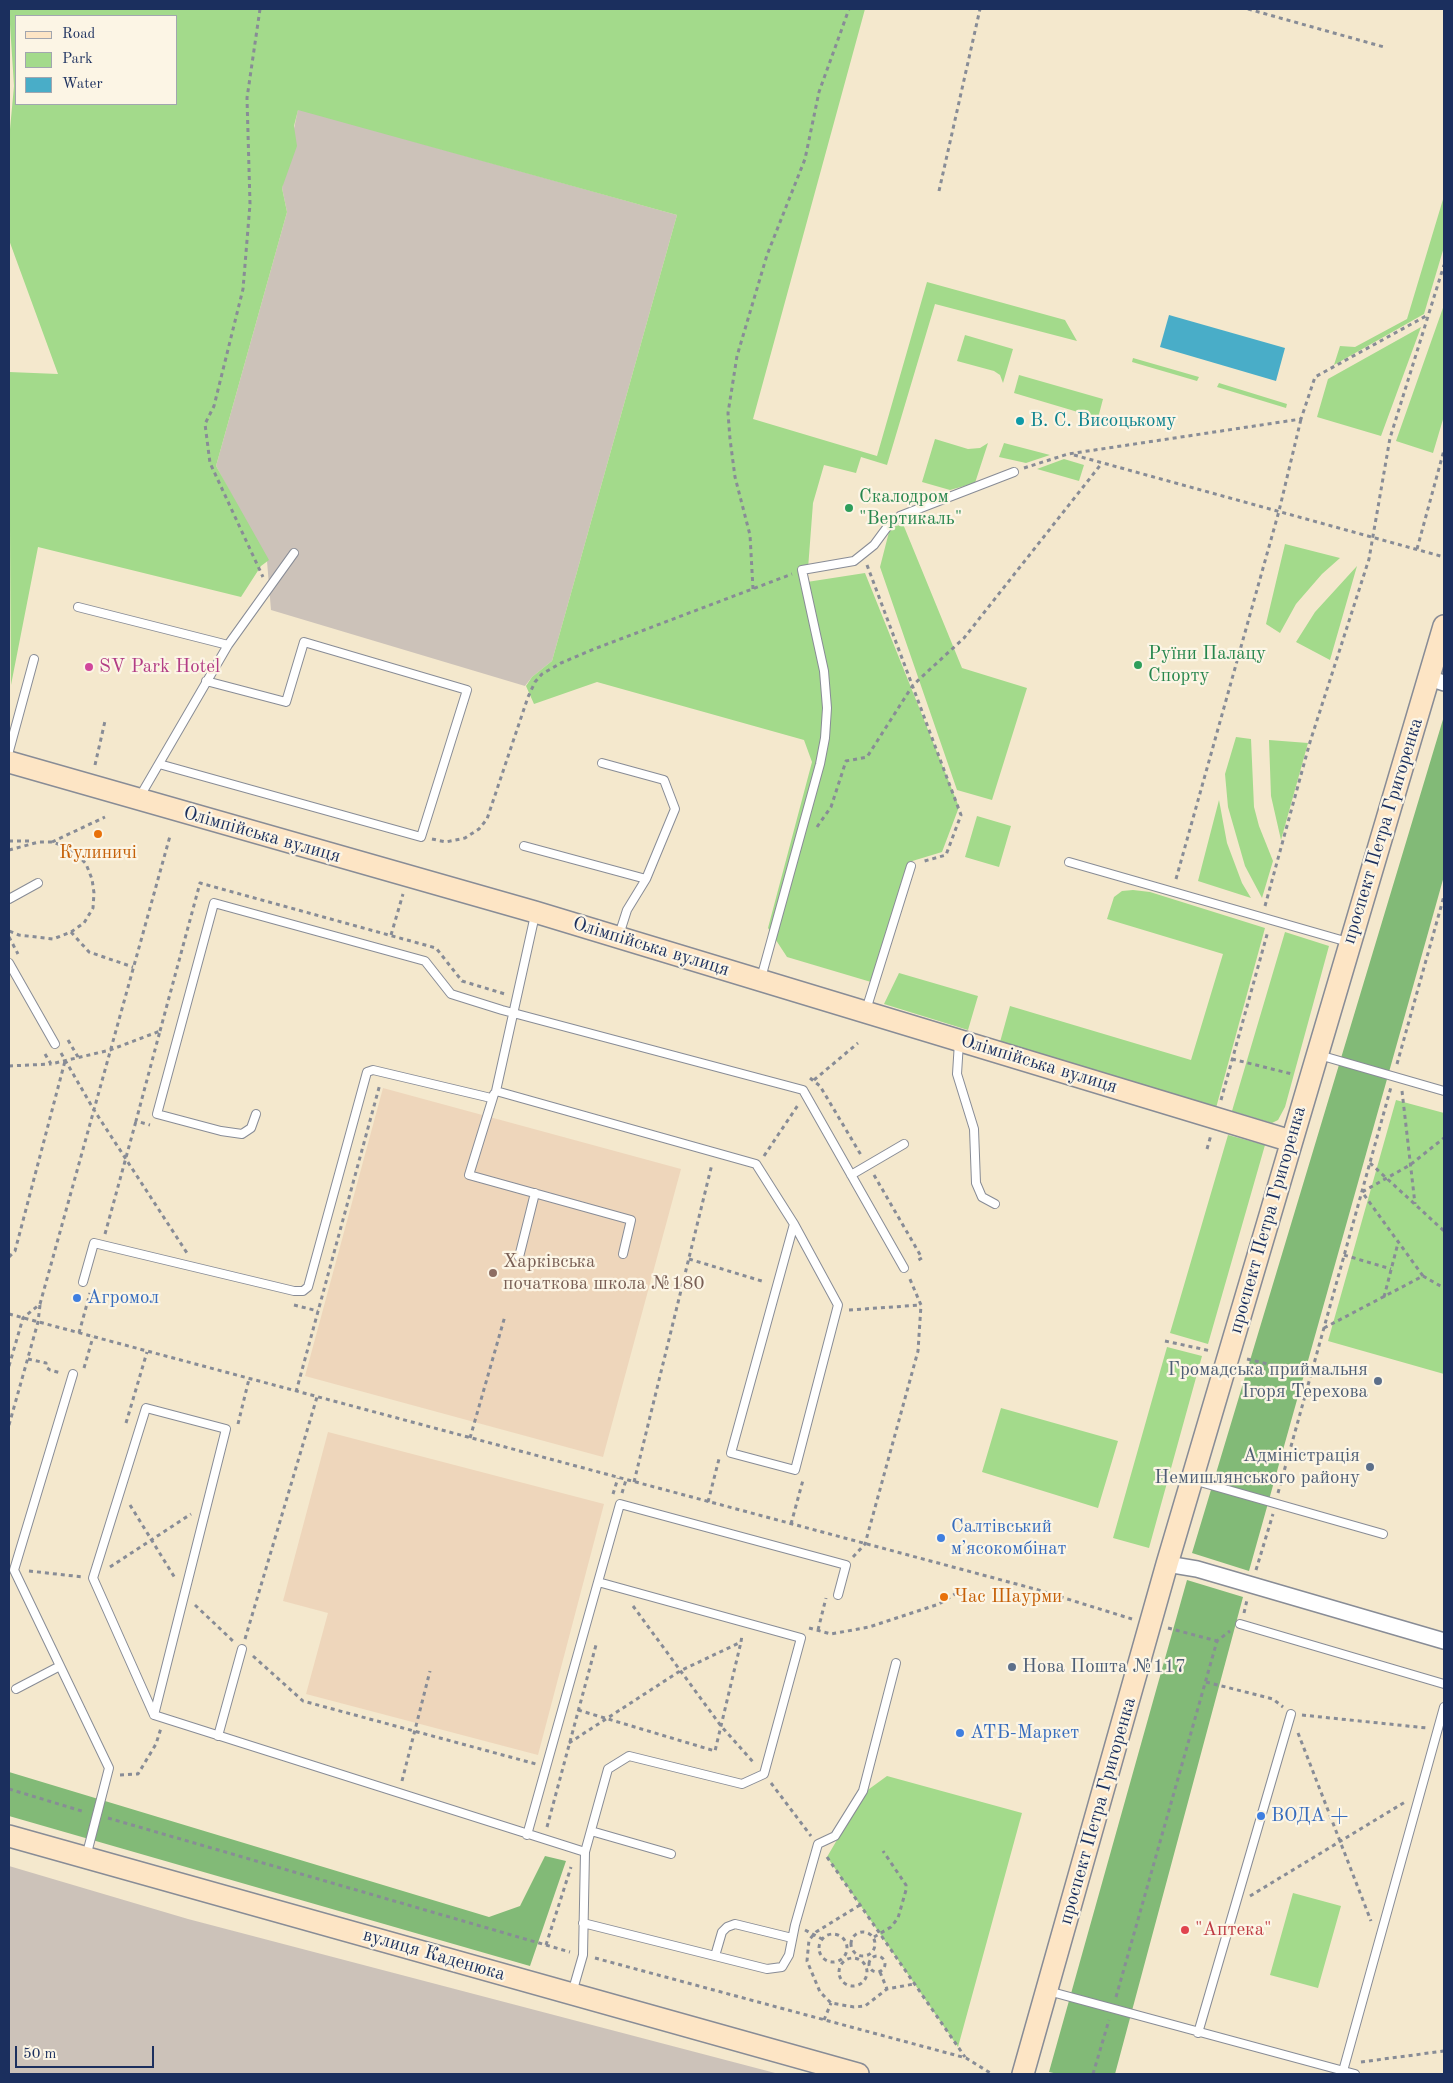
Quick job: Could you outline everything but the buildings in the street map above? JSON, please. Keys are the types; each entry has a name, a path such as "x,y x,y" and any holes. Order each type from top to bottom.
{"street":[{"name":"проспект Петра Григоренка","path":"1023,2074 1167,1564 1291,1141 1350,943 1437,680 1444,626"},
{"name":"Олімпійська вулиця","path":"9,762 536,912 1291,1141"},
{"path":"1167,1564 1197,1569 1252,1584 1444,1641"},
{"name":"вулиця Каденюка","path":"9,1836 858,2074"}],"lane":[{"path":"761,980 826,738 827,708 824,671 802,570 854,561 874,545 888,526 900,516 1014,472"},
{"path":"138,800 228,645 294,553"},
{"path":"78,606 228,645"},
{"path":"159,764 421,837 467,690 304,642 286,702 206,680"},
{"path":"9,751 34,659"},
{"path":"602,763 664,780 675,809 646,879 627,910 618,937"},
{"path":"524,846 646,879"},
{"path":"1069,862 1350,943"},
{"path":"865,1012 911,866"},
{"path":"9,899 38,884"},
{"path":"256,1114 251,1128 242,1134 221,1131 157,1114 214,903 425,961 451,994 512,1014 803,1090 904,1268"},
{"path":"536,912 496,1091 491,1098 469,1175 631,1220 623,1254"},
{"path":"9,963 55,1044"},
{"path":"959,1040 957,1074 974,1129 976,1183 982,1197 995,1204"},
{"path":"1317,1054 1444,1091"},
{"path":"83,1282 94,1243 294,1291 303,1291 308,1287 364,1077 367,1072 373,1070 491,1098"},
{"path":"496,1091 756,1164 794,1224 838,1305 795,1470 731,1453 794,1224"},
{"path":"851,1175 904,1144"},
{"path":"519,1257 535,1193"},
{"path":"73,1374 14,1570 109,1768 86,1857"},
{"path":"146,1408 226,1429 155,1719 94,1578 146,1408"},
{"path":"1193,1480 1383,1534"},
{"path":"527,1835 620,1504 846,1565 838,1595"},
{"path":"572,1993 583,1955 585,1852 608,1769 629,1756 742,1784 764,1774 801,1638 598,1582"},
{"path":"1240,1624 1444,1684"},
{"path":"218,1736 242,1649"},
{"path":"583,1923 767,1969 782,1967 789,1955 818,1844 835,1836 863,1791 896,1663"},
{"path":"16,1688 60,1666"},
{"path":"1344,2067 1444,1707"},
{"path":"1198,2033 1291,1714"},
{"path":"155,1719 218,1736 585,1852"},
{"path":"591,1831 671,1854"},
{"path":"715,1956 722,1932 727,1927 735,1924 792,1938"},
{"path":"1047,1991 1198,2033 1344,2067 1355,2074"}],"path":[{"path":"260,9 247,98 250,204 243,289 214,406 205,424 210,463 268,589"},
{"path":"753,589 750,535 735,477 728,413 737,356 767,255 805,158 819,92 849,9"},
{"path":"939,191 980,9"},
{"path":"1248,9 1384,47"},
{"path":"1223,1092 1272,920 1265,906 1310,742 1369,559 1390,438 1426,316 1444,265"},
{"path":"1185,882 1176,880 1279,511 1301,419 1315,377 1426,316"},
{"path":"1014,472 1070,454 1301,419"},
{"path":"1417,549 1444,450"},
{"path":"1070,454 1444,556"},
{"path":"816,829 831,807 846,761 867,757 913,685 964,638 1102,462"},
{"path":"863,554 961,815 946,855 911,866"},
{"path":"421,837 446,842 465,838 479,829 487,819 528,697 535,682 542,674 560,663 802,570"},
{"path":"95,765 105,721"},
{"path":"52,842 105,817"},
{"path":"9,1425 38,1322 40,1304 170,836"},
{"path":"9,841 52,842 67,847 77,854 86,864 92,879 93,908 84,923 71,932 53,939 19,935 9,931"},
{"path":"9,850 39,842"},
{"path":"1093,2074 1217,1641 1240,1624 1276,1504 1370,1163 1397,1077 1444,896"},
{"path":"1256,903 1265,906"},
{"path":"391,935 400,904"},
{"path":"71,932 89,952 134,967"},
{"path":"502,1010 508,985"},
{"path":"55,1044 94,1110 197,1268"},
{"path":"814,1080 858,1044"},
{"path":"1232,1059 1295,1075"},
{"path":"9,1257 15,1251 65,1060"},
{"path":"9,1066 51,1064"},
{"path":"296,1392 383,1073"},
{"path":"804,1076 814,1080 820,1086 922,1258 904,1268 921,1305 918,1351 865,1544 846,1565"},
{"path":"1397,1077 1415,1204"},
{"path":"763,1157 800,1101 805,1110"},
{"path":"103,1244 136,1121"},
{"path":"1362,1192 1410,1165 1444,1138"},
{"path":"635,1482 715,1151"},
{"path":"758,1154 769,1159"},
{"path":"1370,1163 1444,1232"},
{"path":"1362,1192 1423,1276 1444,1288"},
{"path":"1384,1297 1398,1242"},
{"path":"1344,1255 1391,1269"},
{"path":"689,1259 766,1282 764,1291"},
{"path":"1324,1328 1423,1276"},
{"path":"79,1333 92,1285"},
{"path":"846,1320 850,1301"},
{"path":"9,1366 23,1318 40,1304"},
{"path":"290,1304 318,1311"},
{"path":"848,1310 921,1305"},
{"path":"9,1314 1035,1589 1093,1608"},
{"path":"470,1438 505,1316"},
{"path":"125,1427 147,1352"},
{"path":"242,1649 318,1398"},
{"path":"708,1502 720,1454"},
{"path":"792,1524 804,1478"},
{"path":"120,1490 178,1582 180,1573"},
{"path":"14,1570 94,1578 196,1511 193,1520"},
{"path":"82,1567 80,1577 84,1586"},
{"path":"185,1594 217,1628 242,1649 260,1660 303,1702 546,1766"},
{"path":"808,1628 832,1634 869,1628 939,1604 955,1594"},
{"path":"632,1605 721,1726 764,1774 818,1844 966,2058"},
{"path":"578,1710 715,1751 744,1629"},
{"path":"544,1840 598,1638"},
{"path":"570,1743 680,1671 741,1642"},
{"path":"399,1794 430,1671"},
{"path":"1206,1682 1273,1699 1291,1714 1379,1941"},
{"path":"1291,1714 1438,1729"},
{"path":"155,1719 162,1725 171,1728"},
{"path":"107,1776 138,1774 156,1744 162,1725"},
{"path":"9,1789 546,1945 966,2058 992,2074"},
{"path":"1235,1906 1420,1792"},
{"path":"874,1937 891,1927 898,1918 906,1890 906,1885 883,1851"},
{"path":"546,1945 571,1866"},
{"path":"860,1905 813,1935 809,1940 807,1960 820,1992 831,2003 840,2006 866,2006 887,1989 914,1984"},
{"path":"860,1932 868,1932 874,1937 876,1945 870,1960 867,1976 862,1984 848,1986 839,1974 849,1944 853,1937 860,1932"},
{"path":"880,1972 874,1972 868,1967 860,1958 854,1951 849,1944 838,1934 828,1935 822,1939 819,1951 824,1959 833,1963 843,1960 860,1958 872,1955 881,1956 885,1961 885,1966 880,1972"},
{"path":"813,1935 822,1939"},
{"path":"880,1972 887,1989"},
{"path":"824,2020 831,2003"},
{"path":"1344,2067 1444,2051"}],"shaded area":[{"path":"298,109 677,215 552,661 532,677 525,686 271,610 267,561 216,466 287,212 282,188"},
{"name":"Харківська початкова школа №180","path":"383,1088 681,1169 603,1457 305,1376"},
{"path":"328,1432 604,1504 538,1755 306,1694 328,1613 283,1601"},
{"path":"9,1866 188,1919 779,2074 9,2074"}],"green space":[{"path":"9,9 865,9 753,419 877,456 927,282 1065,320 1077,341 935,304 887,465 861,457 856,473 824,465 813,503 807,582 865,573 959,807 942,852 909,862 871,982 787,957 768,928 812,762 804,740 597,682 534,704 526,686 532,677 552,661 677,215 298,110 294,126 297,146 282,188 287,212 216,466 269,560 261,566 241,597 38,547 11,685 9,372 58,374 9,240 9,140 14,86"},
{"path":"1444,196 1444,247 1424,314 1334,365 1340,346 1355,347 1407,319"},
{"path":"1444,305 1444,416 1433,453 1396,441"},
{"path":"1421,327 1381,436 1317,417 1328,379"},
{"path":"965,335 1013,349 1003,383 1000,375 994,371 957,361"},
{"path":"1133,358 1199,377 1197,381 1132,362"},
{"path":"1019,375 1103,399 1098,418 1014,393"},
{"path":"1219,383 1287,404 1286,408 1217,387"},
{"path":"935,439 968,449 980,448 988,443 975,483 950,490 922,482"},
{"path":"1004,443 1050,455 1026,463 999,457"},
{"path":"1064,459 1084,465 1079,481 1037,469"},
{"path":"903,524 962,668 1027,688 992,800 957,790 880,567 890,528"},
{"path":"1285,544 1340,558 1322,574 1296,604 1280,633 1266,624"},
{"path":"1357,566 1330,660 1296,642 1315,612"},
{"path":"1444,716 1444,876 1249,1571 1192,1553"},
{"path":"1236,737 1251,739 1254,807 1259,826 1273,861 1262,898 1245,866 1228,807 1225,774"},
{"path":"1269,740 1308,743 1281,840 1271,796"},
{"path":"1219,800 1227,843 1242,883 1251,898 1198,881"},
{"path":"977,816 1011,826 999,867 965,857"},
{"path":"1122,891 1150,892 1265,928 1216,1108 1000,1042 1010,1006 1191,1060 1223,954 1107,919 1114,897"},
{"path":"1285,932 1329,946 1285,1107 1278,1120 1272,1123 1232,1111"},
{"path":"899,973 978,996 968,1030 884,1004"},
{"path":"1396,1100 1444,1113 1444,1374 1328,1341"},
{"path":"1228,1135 1265,1145 1208,1344 1170,1333"},
{"path":"1167,1347 1202,1356 1149,1548 1113,1538"},
{"path":"1001,1408 1118,1441 1098,1508 982,1472"},
{"path":"1187,1580 1243,1597 1115,2074 1058,2074 1049,2072"},
{"path":"9,1772 489,1917 520,1906 545,1856 566,1861 530,1966 9,1816"},
{"path":"887,1776 1022,1813 958,2047 827,1857 865,1792"},
{"path":"1293,1893 1341,1906 1318,1988 1270,1975"}],"water":[{"path":"1169,315 1285,348 1276,381 1160,347"}],"place":[{"name":"В. С. Висоцькому","path":"1020,421"},
{"name":"Скалодром \"Вертикаль\"","path":"849,508"},
{"name":"Руїни Палацу Спорту","path":"1138,665"},
{"name":"SV Park Hotel","path":"89,667"},
{"name":"Кулиничі","path":"98,834"},
{"name":"Харківська початкова школа №180","path":"493,1273"},
{"name":"Агромол","path":"77,1298"},
{"name":"Громадська приймальня Ігоря Терехова","path":"1378,1381"},
{"name":"Адміністрація Немишлянського району","path":"1370,1467"},
{"name":"Салтівський мʼясокомбінат","path":"941,1538"},
{"name":"Час Шаурми","path":"944,1597"},
{"name":"Нова Пошта №117","path":"1012,1667"},
{"name":"АТБ-Маркет","path":"960,1733"},
{"name":"ВОДА +","path":"1261,1816"},
{"name":"\"Аптека\"","path":"1185,1930"}]}
